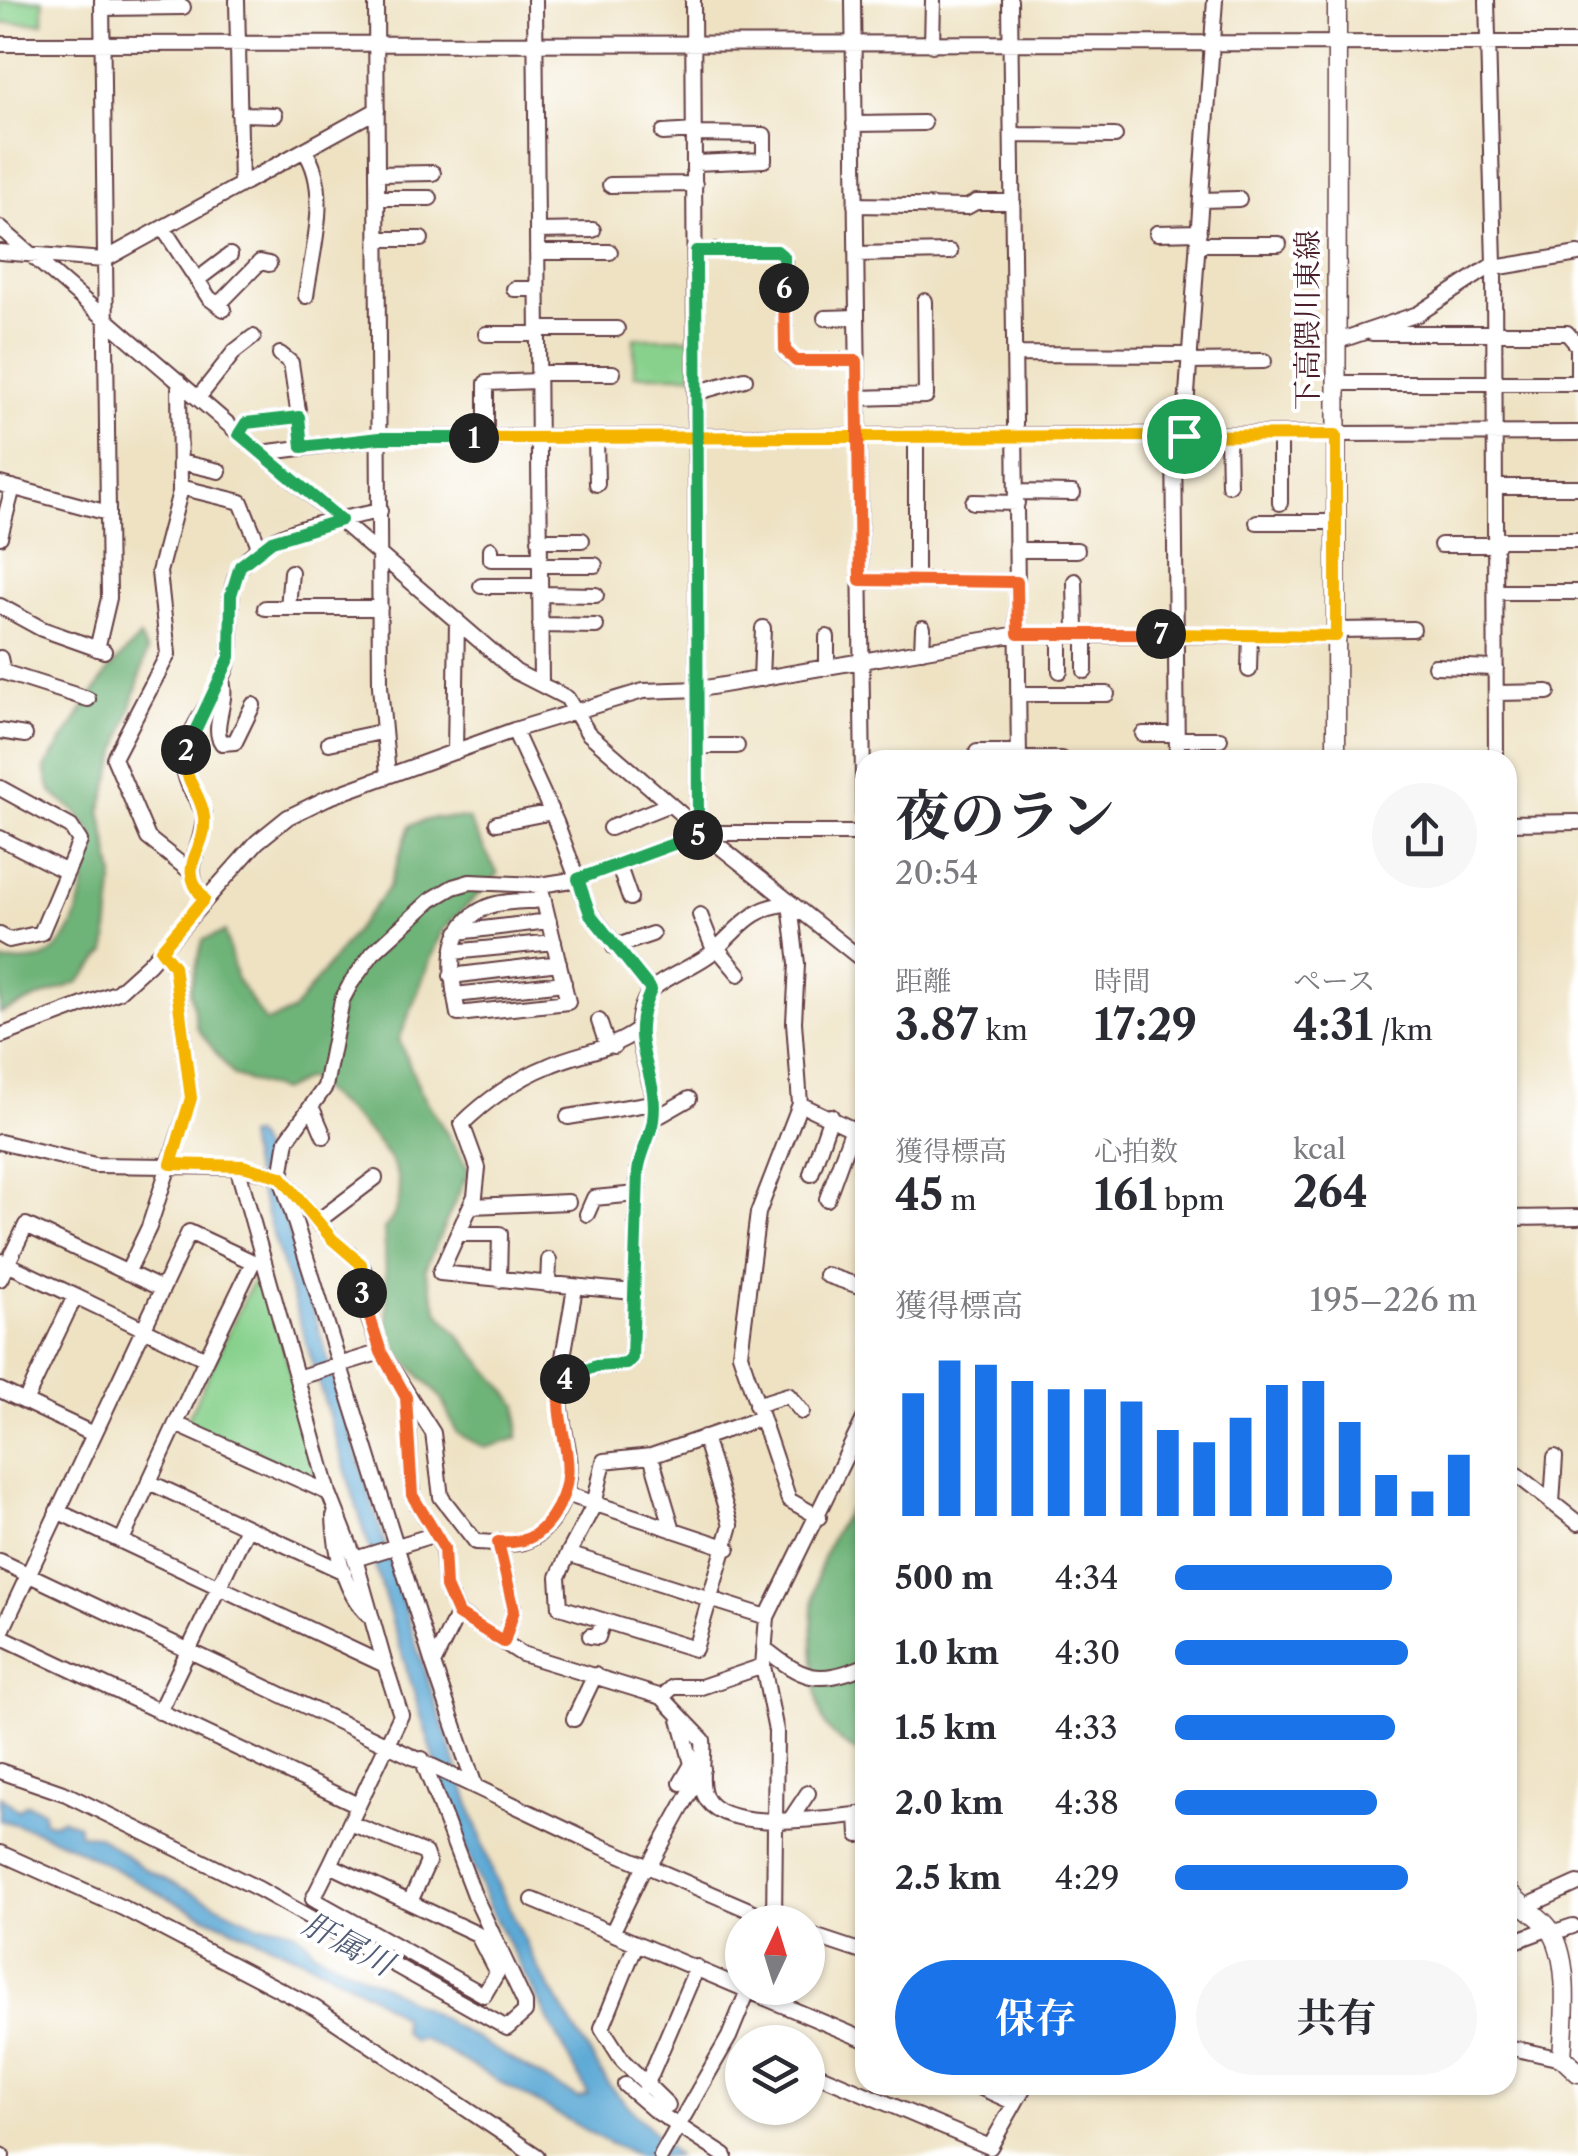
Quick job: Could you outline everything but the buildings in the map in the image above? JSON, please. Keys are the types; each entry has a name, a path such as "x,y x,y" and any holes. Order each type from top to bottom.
{"main road":[{"name":"下高隈川東線","path":"1336,0 1336,750"},
{"path":"1517,1898 1551,1930 1566,2001 1570,2061 1578,2073"}],"street":[{"path":"238,0 241,185"},
{"path":"376,0 380,608 382,732 388,775"},
{"path":"535,0 541,683"},
{"path":"694,0 701,831"},
{"path":"853,0 863,750"},
{"path":"932,45 933,0"},
{"path":"1010,0 1019,750"},
{"path":"1177,750 1179,436 1190,358 1215,0"},
{"path":"1487,0 1495,333 1496,750"},
{"path":"0,606 42,629 101,650 109,598 102,4 183,8"},
{"path":"0,44 1578,43"},
{"path":"0,252 104,260 377,110"},
{"path":"240,114 275,115"},
{"path":"854,124 924,123"},
{"path":"663,133 764,135 764,160 695,164"},
{"path":"1012,135 1115,136"},
{"path":"304,150 314,164 319,189 306,296"},
{"path":"377,174 433,174"},
{"path":"610,186 696,184"},
{"path":"378,198 430,198"},
{"path":"1201,200 1238,199"},
{"path":"855,205 967,207 976,202 1013,202"},
{"path":"0,228 516,672 566,698 588,732 701,831 855,954"},
{"path":"163,228 197,280 221,307 260,262 269,264"},
{"path":"537,230 594,230"},
{"path":"1157,233 1279,244"},
{"path":"378,239 421,239"},
{"path":"696,251 777,251 784,257 785,350 796,361 857,361"},
{"path":"537,252 610,252"},
{"path":"856,254 950,252"},
{"path":"1336,342 1372,333 1418,314 1494,266 1578,254"},
{"path":"197,280 230,255"},
{"path":"514,290 538,289"},
{"path":"858,398 926,396 925,301"},
{"path":"826,318 856,317"},
{"path":"486,334 617,329"},
{"path":"1336,383 1578,383 1578,346 1566,333 1372,333"},
{"path":"198,398 252,337"},
{"path":"280,354 292,364 302,447"},
{"path":"1015,354 1264,360"},
{"path":"486,438 486,383 614,373"},
{"path":"698,392 745,379"},
{"path":"180,381 180,487 158,572 168,654 114,758 148,838 190,872"},
{"path":"239,434 246,423 299,417"},
{"path":"261,453 379,438 1578,433"},
{"path":"916,436 916,580"},
{"path":"1228,436 1229,485"},
{"path":"1280,436 1280,504"},
{"path":"596,437 597,484"},
{"path":"180,462 218,470"},
{"path":"0,537 7,486 108,513"},
{"path":"180,487 241,502 260,549"},
{"path":"1495,487 1578,487"},
{"path":"973,502 1073,492"},
{"path":"204,899 194,887 190,872 204,813 186,779 187,745 230,657 233,580 260,549 292,532 380,511"},
{"path":"1258,522 1336,522"},
{"path":"540,540 582,540"},
{"path":"1441,545 1578,540"},
{"path":"491,549 491,559 594,565"},
{"path":"1017,550 1077,550"},
{"path":"288,608 291,572"},
{"path":"860,580 1017,582"},
{"path":"1075,581 1074,634 1085,671"},
{"path":"482,586 596,595"},
{"path":"1496,592 1578,592"},
{"path":"265,608 380,608"},
{"path":"455,752 457,620"},
{"path":"540,625 596,626"},
{"path":"761,678 763,628"},
{"path":"922,651 923,628"},
{"path":"0,1036 118,992 257,842 288,817 388,775 514,730 643,691 700,688 1018,634 1250,635 1413,628"},
{"path":"1060,671 1074,634"},
{"path":"1249,670 1250,635"},
{"path":"826,637 827,668"},
{"path":"0,658 3,672 88,698"},
{"path":"1436,666 1496,668"},
{"path":"222,678 226,690 217,731 222,744 235,742 252,705"},
{"path":"1496,693 1548,692"},
{"path":"1018,694 1107,694"},
{"path":"514,730 552,812 590,914 651,990"},
{"path":"0,731 25,735"},
{"path":"329,743 382,732"},
{"path":"1143,734 1220,740"},
{"path":"700,746 736,746"},
{"path":"0,788 77,832 80,841 41,934 10,940 0,935"},
{"path":"610,828 670,804"},
{"path":"497,823 552,812"},
{"path":"1517,823 1578,822"},
{"path":"542,893 568,1002 526,1010 458,1014 451,976 458,932 484,908 542,893 701,831 855,833"},
{"path":"0,838 67,872"},
{"path":"618,864 630,898"},
{"path":"476,1786 433,1664 278,1176 287,1140 312,1108 330,1071 342,1000 373,953 431,900 453,887 470,882 542,893"},
{"path":"558,1388 574,1373 604,1364 626,1364 632,1358 640,1150 652,1108 637,1031 651,990 696,968 759,909 790,904"},
{"path":"790,904 800,1104 758,1213 740,1354 789,1500 819,1517"},
{"path":"700,914 716,949 739,974"},
{"path":"458,932 549,922"},
{"path":"614,946 652,934"},
{"path":"454,952 554,942"},
{"path":"127,1273 171,1164 191,1098 174,966 161,950"},
{"path":"451,976 559,963"},
{"path":"455,996 564,983"},
{"path":"599,1021 606,1042 614,1046"},
{"path":"633,1292 440,1273 471,1206 478,1168 462,1124 490,1098 547,1066 614,1046 637,1031"},
{"path":"568,1117 652,1108 661,1116 689,1099"},
{"path":"800,1104 848,1125"},
{"path":"312,1108 324,1136"},
{"path":"812,1174 848,1125"},
{"path":"828,1200 848,1125"},
{"path":"0,1162 5,1144 94,1165 240,1166 278,1176 361,1264 365,1274 362,1300 381,1352 406,1397 433,1433 441,1497 476,1542 529,1540 548,1524 566,1494 570,1461 558,1388 559,1332"},
{"path":"240,1166 256,1259 305,1376 332,1499 335,1544 358,1606 370,1616"},
{"path":"318,1222 375,1178"},
{"path":"587,1214 594,1198 637,1194"},
{"path":"471,1206 568,1202"},
{"path":"1517,1218 1578,1217"},
{"path":"0,1279 4,1262 26,1225 162,1289"},
{"path":"256,1259 189,1232 0,1636 358,1806"},
{"path":"460,1234 500,1234 499,1280"},
{"path":"122,1540 256,1259"},
{"path":"548,1285 549,1260"},
{"path":"4,1262 206,1359"},
{"path":"826,1275 855,1285"},
{"path":"558,1388 575,1288"},
{"path":"25,1402 75,1296"},
{"path":"305,1376 381,1352"},
{"path":"0,1390 93,1434"},
{"path":"704,1437 731,1525 728,1548 695,1650 560,1607 558,1577 594,1506 604,1462 651,1456 704,1437 788,1394 802,1412"},
{"path":"406,1397 412,1495 444,1548 446,1587 458,1614 522,1654 662,1697 702,1740 702,1790 708,1802 740,1818 790,1820 855,1815"},
{"path":"176,1424 332,1499 360,1557 370,1616 400,1715 313,1899 484,1995 497,1973 477,1934 330,1865"},
{"path":"776,1905 778,1871 772,1820 776,1731 764,1666 767,1618 855,1440"},
{"path":"651,1456 672,1530"},
{"path":"1552,1503 1555,1458"},
{"path":"1517,1475 1578,1523"},
{"path":"149,1482 344,1572"},
{"path":"566,1494 728,1548"},
{"path":"58,1510 385,1665"},
{"path":"159,1712 248,1528"},
{"path":"360,1557 433,1535"},
{"path":"498,1542 514,1610 504,1642"},
{"path":"568,1554 767,1618"},
{"path":"0,1561 736,1905"},
{"path":"433,1664 458,1614"},
{"path":"590,1636 598,1638 602,1620"},
{"path":"764,1648 793,1672 808,1678 834,1678 855,1670"},
{"path":"662,1697 673,1687 701,1687 764,1666"},
{"path":"574,1719 594,1676"},
{"path":"678,1713 692,1764 681,1782"},
{"path":"0,1771 66,1794 260,1890 507,2028 525,2012 526,2003 474,1895 424,1760"},
{"path":"612,1933 704,1769"},
{"path":"790,1820 808,1793"},
{"path":"350,1823 425,1853 428,1862 410,1902"},
{"path":"0,1853 123,1908 315,2008 536,2156"},
{"path":"1525,1906 1578,1883"},
{"path":"533,1900 725,1980"},
{"path":"1518,1940 1573,1926"},
{"path":"825,1940 855,1950"},
{"path":"636,1944 602,2028 646,2086 668,2104"},
{"path":"646,2086 697,1968"},
{"path":"785,2005 855,2036"},
{"path":"1517,2049 1570,2061"},
{"path":"661,2156 725,2056"},
{"path":"825,2075 855,2085"},
{"path":"625,2085 676,2129 725,2156"},
{"path":"881,2095 990,2147 1019,2095"},
{"path":"997,2095 1014,2103"}],"green space":[{"path":"0,0 43,0 43,23 0,23"},
{"path":"634,338 693,338 693,375 634,375"},
{"path":"140,637 147,652 101,810 114,875 106,952 79,982 0,1013 0,962 36,960 55,950 74,922 84,886 92,833 75,811 51,792 45,768 108,671"},
{"path":"434,818 468,819 498,874 441,932 399,1040 420,1090 469,1170 425,1269 438,1311 518,1405 518,1438 485,1448 457,1433 441,1398 398,1352 388,1328 384,1229 397,1207 399,1186 393,1165 362,1126 307,1078 281,1091 234,1076 197,1028 190,990 203,940 225,932 237,980 266,1022 292,1012 389,887 410,825"},
{"path":"260,1265 322,1483 186,1422"},
{"path":"855,1502 855,1750 836,1738 821,1716 813,1622 823,1556"}],"water":[{"path":"254,1135 267,1161 418,1651 494,1876 539,1970 610,2087 677,2156 640,2156 609,2143 422,2038 413,2041 403,2032 402,2017 326,1970 188,1908 74,1847 0,1820 0,1796 18,1810 27,1804 43,1810 44,1821 62,1819 78,1825 79,1834 97,1835 146,1870 259,1925 298,1933 314,1951 387,1987 578,2098 588,2094 488,1905 449,1806 251,1163 247,1137"}],"route":[{"path":"1184,436 1016,437 858,436 698,436 379,438 302,447 299,417 246,423 239,434 341,520 272,541 240,566 231,595 230,657 187,745 186,779 204,813 203,834 190,865 191,876 204,899 161,950 174,966 191,1098 171,1164 243,1166 281,1177 332,1239 361,1264 365,1274 362,1300 367,1317 406,1397 412,1495 444,1548 446,1587 458,1614 476,1621 504,1642 511,1630 514,1610 500,1566 498,1542 518,1544 529,1540 548,1524 566,1494 570,1461 558,1394 564,1380 596,1366 626,1364 632,1358 640,1150 654,1121 637,1031 651,990 590,914 578,879 703,833 698,829 700,806 698,436 696,251 777,251 784,257 785,350 796,361 857,361 858,394 858,436 860,580 1017,582 1018,634 1336,636 1336,435 1184,436"}],"water label":[{"name":"肝属川","path":"348,1944"}]}
